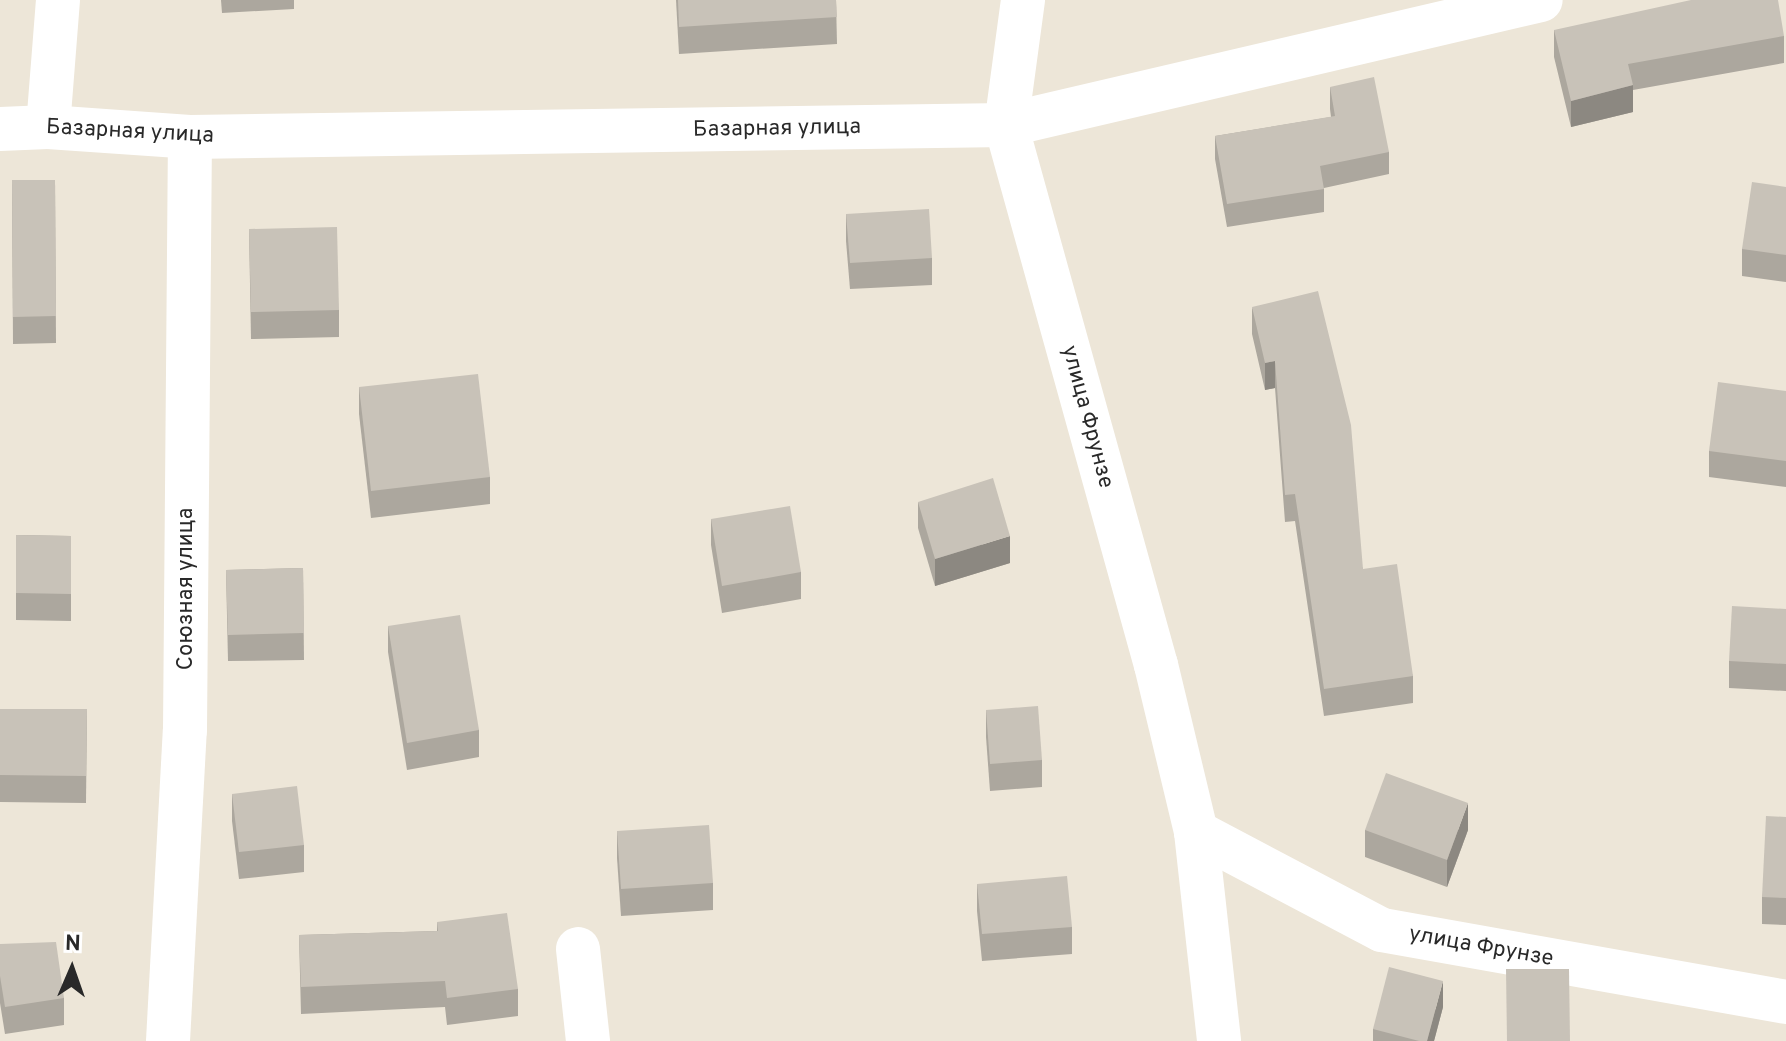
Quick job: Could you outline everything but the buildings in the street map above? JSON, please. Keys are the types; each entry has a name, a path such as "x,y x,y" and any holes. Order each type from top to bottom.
{"street":[{"path":"48,127 58,0"},
{"name":"улица Фрунзе","path":"1023,0 1006,125 1156,665 1196,832 1219,1041"},
{"name":"Базарная улица","path":"0,129 48,127 190,137 1006,125 1541,0"},
{"name":"Союзная улица","path":"168,1041 185,730 190,137"},
{"name":"улица Фрунзе","path":"1196,832 1382,930 1786,1002"},
{"path":"578,949 588,1041"}]}
